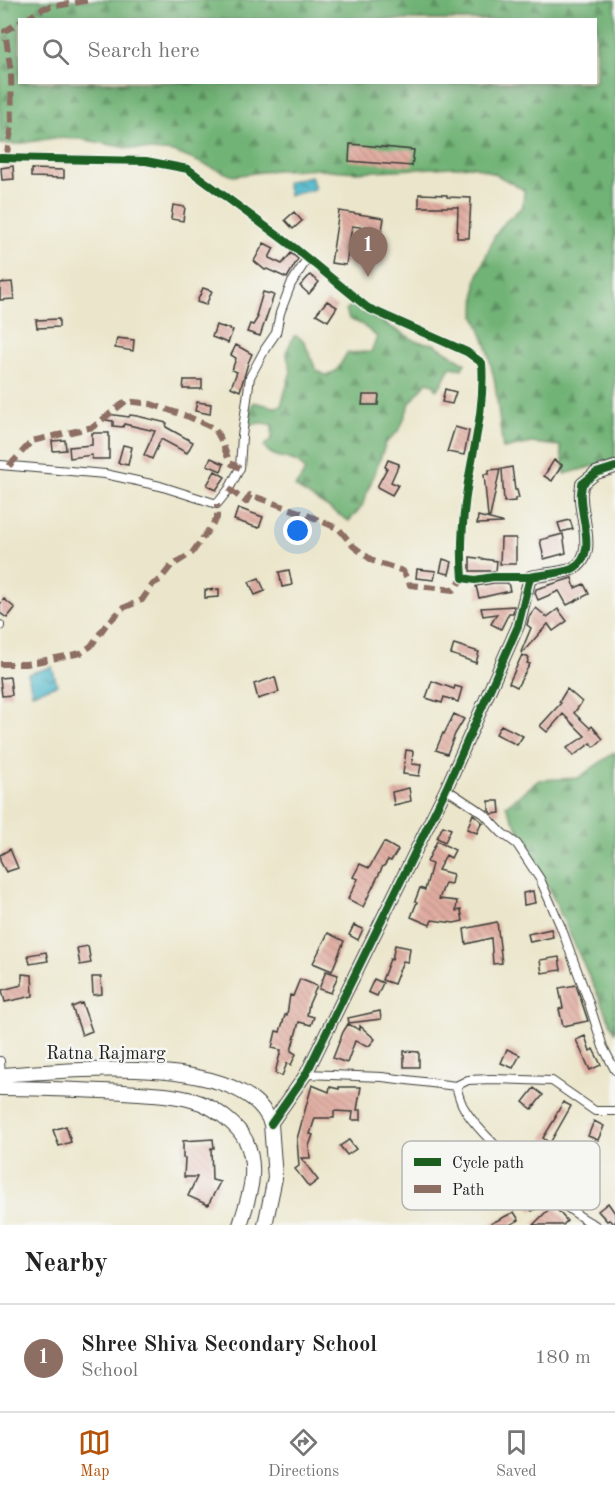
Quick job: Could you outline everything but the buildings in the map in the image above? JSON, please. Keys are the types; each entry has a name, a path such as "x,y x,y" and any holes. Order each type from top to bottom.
{"main road":[{"name":"Ratna Rajmarg","path":"0,1080 47,1071 155,1070 199,1076 246,1095 260,1106 271,1124"},
{"path":"47,1071 48,1088"},
{"name":"Ratna Rajmarg","path":"0,1080 48,1088 164,1095 201,1103 228,1120 245,1139 251,1159 252,1188 240,1225"},
{"path":"267,1225 275,1178 271,1124"}],"street":[{"path":"0,158 146,161 188,169 296,249 368,308 467,352 482,363 483,396 468,482 462,538 463,578 474,580 494,577 530,577 550,575 573,568 581,562 585,554 587,535 580,498 582,484 596,473 615,467"},
{"path":"0,465 105,474 160,486 217,504 229,489 240,468 250,377 276,333 280,313 291,284 307,260"},
{"path":"271,1124 306,1074 385,918 446,789 518,626 530,577"},
{"path":"446,789 484,814 502,833 517,844 540,879 561,927 603,1047 615,1070"},
{"path":"0,1061 0,1080"},
{"path":"306,1074 382,1077 456,1086 468,1080 552,1081 595,1111 615,1111"},
{"path":"456,1086 464,1108 493,1141"},
{"path":"572,1210 595,1225"}],"green space":[{"path":"0,0 615,0 615,460 565,474 560,446 532,443 503,449 495,383 486,344 475,316 476,280 494,237 505,222 523,206 524,190 495,174 473,166 356,172 315,169 276,170 233,176 174,152 127,148 81,139 53,138 18,144 0,144"},
{"path":"352,305 416,341 434,344 465,363 462,369 451,367 436,390 434,384 427,382 410,403 400,429 386,443 362,506 349,521 295,487 305,470 297,462 275,455 264,446 272,438 272,425 250,424 249,419 254,402 274,407 281,406 291,371 286,352 294,336 304,341 316,370 327,376 337,370 347,353 371,352 377,337 361,324 349,319 346,310"},
{"path":"615,752 615,1033 550,891 506,806 539,780 578,778"}],"water":[{"path":"311,176 315,189 289,195 286,182"},
{"path":"52,667 57,685 32,693 28,674"}],"marked path":[{"path":"28,18 44,8 92,0"},
{"path":"6,158 12,126 11,73 5,31 18,23"},
{"path":"9,466 32,441 93,427 126,401 151,404 215,429 230,463 240,468"},
{"path":"229,489 246,502 250,495 305,514 339,529 353,546 373,561 403,571 410,585 453,590 463,578"},
{"path":"0,664 26,664 81,653 91,646 106,625 123,608 142,600 153,584 160,580 171,566 192,553 217,518 217,504"}],"cycle path":[{"path":"0,158 146,161 188,169 296,249 368,308 467,352 482,363 481,408 463,518 463,578 475,580 493,577 530,577"},
{"path":"271,1124 306,1074 446,789 518,626 530,577 567,571 580,563 586,547 582,484 596,473 615,467"}],"place":[{"name":"Shree Shiva Secondary School","path":"368,277"}]}
